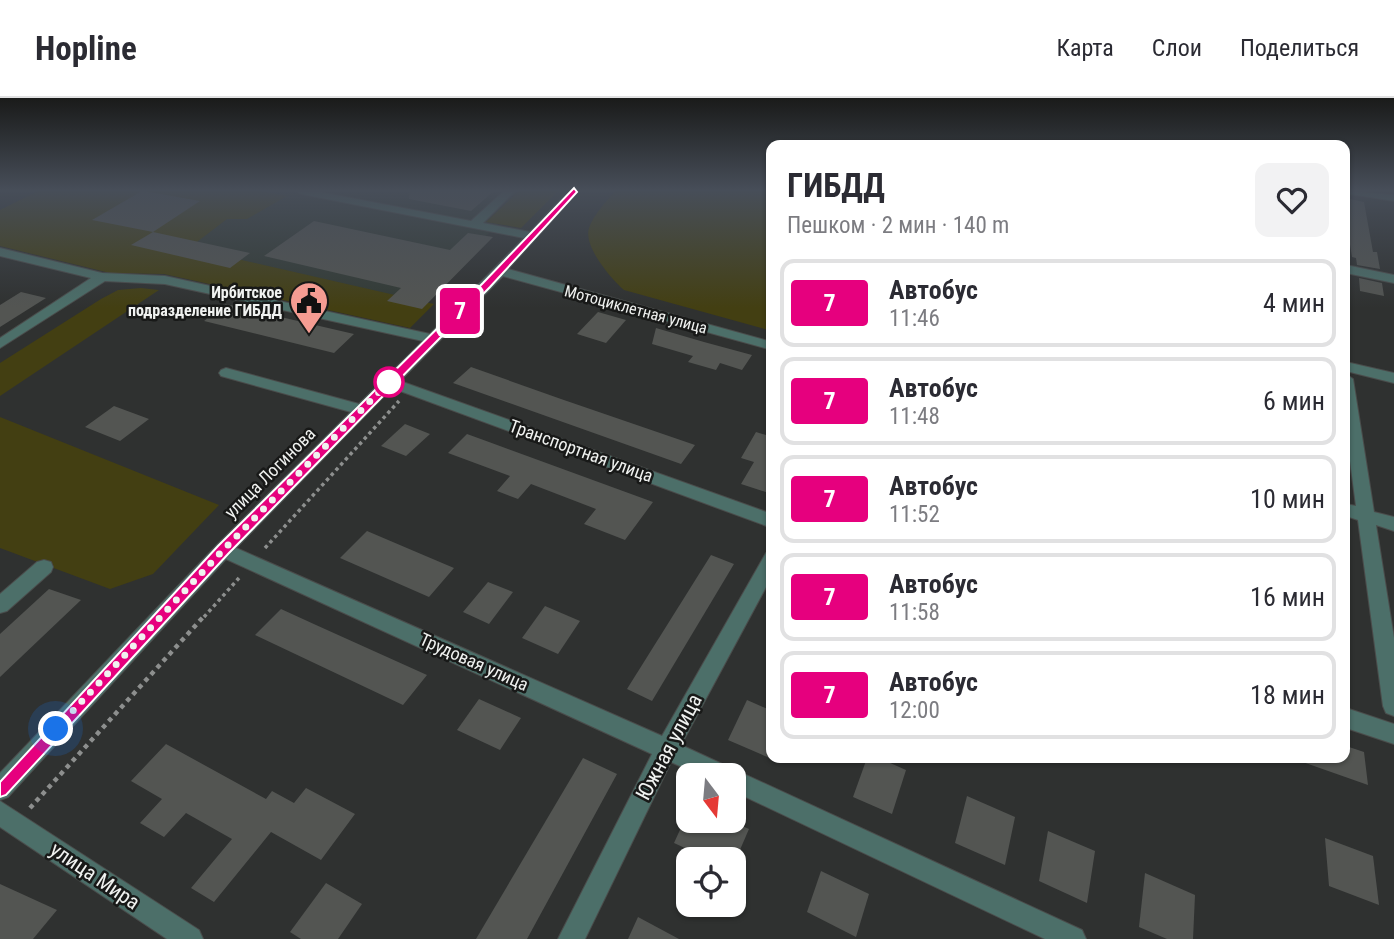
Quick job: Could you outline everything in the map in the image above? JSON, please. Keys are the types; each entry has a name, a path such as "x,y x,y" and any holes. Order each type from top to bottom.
{"street":[{"path":"502,230 532,236"},
{"name":"улица Логинова","path":"0,789 223,550 434,339 537,230"},
{"path":"0,252 102,277 165,280 434,339"},
{"path":"1350,270 1394,279"},
{"name":"Мотоциклетная улица","path":"500,271 766,344"},
{"path":"0,344 102,277"},
{"path":"1350,367 1394,378"},
{"path":"226,373 361,410"},
{"name":"Транспортная улица","path":"389,382 766,520"},
{"path":"1350,439 1355,513 1394,706"},
{"path":"1355,513 1394,524"},
{"name":"Трудовая улица","path":"223,550 699,763"},
{"path":"0,605 44,567"},
{"name":"Южная улица","path":"571,939 667,748 766,569"},
{"path":"1350,719 1394,734"},
{"path":"746,785 1073,939"},
{"name":"улица Мира","path":"8,818 190,939"}],"path":[{"path":"8,818 253,562 410,389"}],"shaded area":[{"path":"0,230 212,230 189,248 434,304 410,328 164,274 110,273 0,246"},
{"path":"139,230 492,230 413,307 131,245"},
{"path":"589,230 766,230 766,329 624,290 599,262 588,235"},
{"path":"118,290 159,290 0,396 0,363 101,299"},
{"path":"0,417 219,505 153,574 110,589 0,548"}],"building":[{"path":"301,230 357,230 450,250 468,233 493,237 422,309 387,301 401,288 264,256"},
{"path":"1350,230 1369,230 1373,252 1377,252 1380,269 1357,265 1356,258 1352,257"},
{"path":"153,232 250,253 230,268 131,245"},
{"path":"1359,278 1382,283 1384,296 1360,291"},
{"path":"21,292 46,298 0,327 0,305"},
{"path":"226,304 354,334 334,353 204,321"},
{"path":"598,312 626,320 606,343 577,334"},
{"path":"656,328 752,355 742,370 720,363 716,370 688,362 693,356 652,344"},
{"path":"471,367 695,445 681,464 453,383"},
{"path":"114,406 149,419 120,441 85,427"},
{"path":"405,424 430,434 406,456 381,446"},
{"path":"756,432 766,435 766,492 741,484 754,462 741,458"},
{"path":"467,434 653,502 625,540 584,524 596,509 531,484 518,499 497,491 510,476 448,453"},
{"path":"367,531 454,568 429,597 340,558"},
{"path":"711,555 734,564 652,701 627,689"},
{"path":"488,582 513,592 489,624 463,612"},
{"path":"49,589 81,600 0,677 0,634"},
{"path":"545,606 580,621 558,654 522,638"},
{"path":"281,609 427,675 403,705 255,635"},
{"path":"479,699 521,718 500,750 457,730"},
{"path":"747,700 766,708 766,756 728,740"},
{"path":"166,744 266,799 272,791 294,803 306,788 355,814 321,860 271,832 214,902 191,888 232,839 186,813 164,837 140,823 162,799 131,781"},
{"path":"1350,747 1364,752 1368,785 1306,763 1350,763"},
{"path":"583,758 617,774 527,939 476,939"},
{"path":"865,763 890,763 906,770 892,814 853,797"},
{"path":"967,796 1015,817 1005,865 955,843"},
{"path":"746,828 749,829 741,847 683,847 674,843 679,833 746,833"},
{"path":"1048,831 1095,851 1087,903 1039,881"},
{"path":"1325,838 1373,856 1379,905 1329,886"},
{"path":"821,871 869,894 856,937 807,912"},
{"path":"1145,873 1195,895 1193,939 1167,939 1139,927"},
{"path":"326,883 362,904 338,939 301,939 290,932"},
{"path":"0,884 57,910 33,939 0,939"},
{"path":"638,917 679,939 628,939"}],"bus line":[{"name":"7","path":"0,789 223,550 434,339 538,230"}],"place":[{"name":"Ирбитское подразделение ГИБДД","path":"309,335"}],"route":[{"path":"56,729 223,550 389,382"}]}
